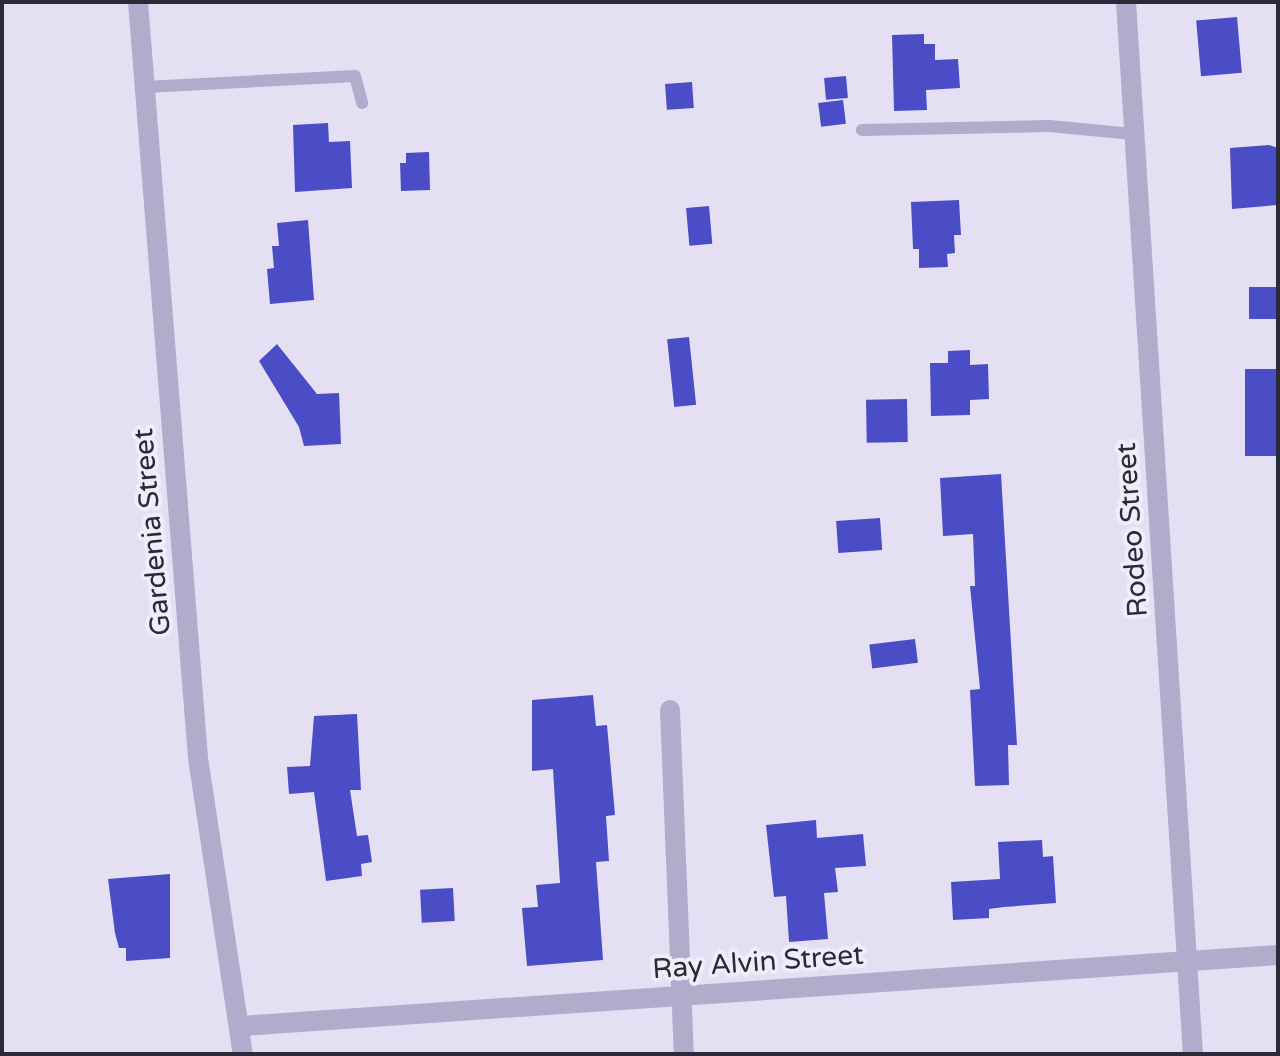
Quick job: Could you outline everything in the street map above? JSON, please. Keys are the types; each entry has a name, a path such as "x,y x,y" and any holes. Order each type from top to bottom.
{"street":[{"name":"Gardenia Street","path":"138,2 198,758 243,1054"},
{"name":"Rodeo Street","path":"1126,2 1193,1054"},
{"path":"670,710 684,1054"},
{"name":"Ray Alvin Street","path":"241,1026 1278,955"}],"lane":[{"path":"145,87 355,76 362,103"},
{"path":"862,130 1049,126 1134,134"}],"building":[{"path":"1237,17 1242,73 1201,76 1196,21"},
{"path":"924,34 924,44 935,44 935,60 958,59 960,88 926,90 927,110 894,111 892,35"},
{"path":"846,76 848,98 826,100 824,78"},
{"path":"692,82 694,108 667,110 665,84"},
{"path":"843,100 846,124 821,127 818,103"},
{"path":"328,123 329,142 350,141 352,188 295,192 293,125"},
{"path":"1269,145 1278,148 1277,205 1232,209 1230,148"},
{"path":"429,152 430,190 401,191 400,163 406,163 406,153"},
{"path":"959,200 961,235 954,235 955,253 947,254 948,267 919,268 919,249 913,249 911,202"},
{"path":"709,206 712,244 689,246 686,208"},
{"path":"308,220 314,300 270,304 267,269 274,268 272,246 279,246 277,223"},
{"path":"1249,287 1278,287 1278,319 1249,319"},
{"path":"689,337 696,405 674,407 667,339"},
{"path":"277,344 317,394 339,393 341,444 304,446 299,427 259,361"},
{"path":"970,350 970,365 988,364 989,399 970,400 970,415 931,416 930,363 948,363 948,351"},
{"path":"1245,369 1278,369 1278,456 1245,456"},
{"path":"907,399 908,442 867,443 866,400"},
{"path":"1001,474 1017,745 1008,745 1009,785 975,786 970,690 980,689 970,586 975,586 973,534 943,536 940,478"},
{"path":"880,518 882,550 838,553 836,521"},
{"path":"915,639 918,663 872,668 869,645"},
{"path":"593,695 596,726 607,725 615,815 606,816 609,861 596,862 603,960 527,966 522,908 538,907 536,885 560,883 553,769 532,771 532,700"},
{"path":"357,714 361,790 350,790 357,836 368,835 372,862 361,864 362,876 326,881 314,792 289,794 287,767 310,766 314,716"},
{"path":"816,820 817,838 863,834 866,866 835,868 838,892 824,893 828,939 789,942 786,896 774,897 766,825"},
{"path":"1042,840 1043,857 1053,856 1056,903 989,909 989,918 953,920 951,882 1000,879 998,842"},
{"path":"170,874 170,958 126,961 126,948 119,948 115,933 108,879"},
{"path":"453,888 455,921 422,923 420,890"}]}
